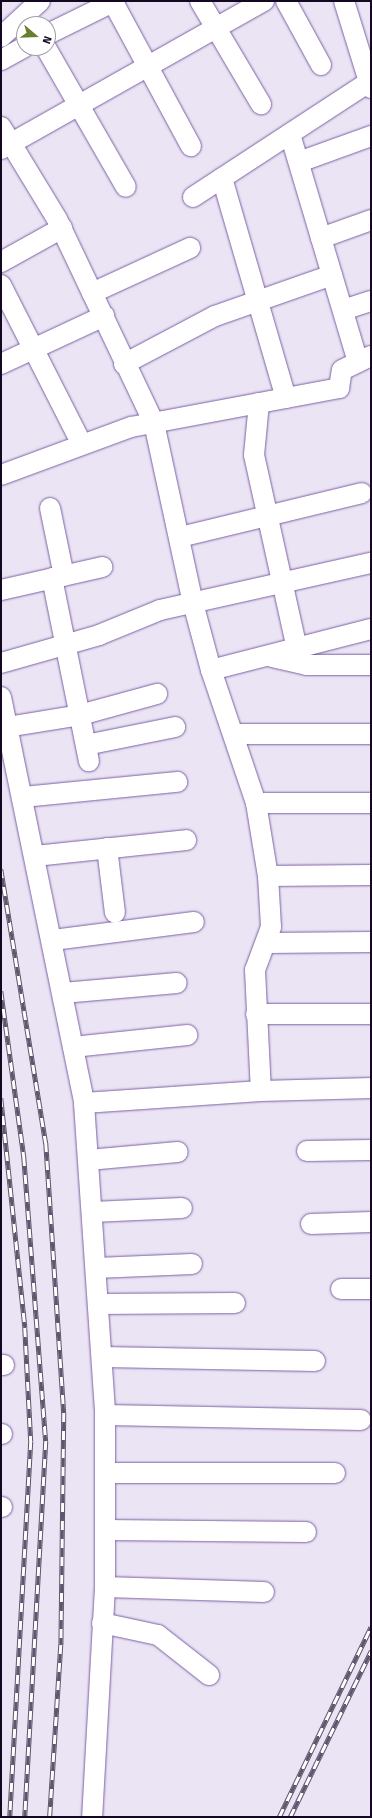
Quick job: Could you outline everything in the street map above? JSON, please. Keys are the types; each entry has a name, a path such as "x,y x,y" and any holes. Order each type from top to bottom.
{"street":[{"path":"1,37 40,1"},
{"path":"56,30 114,1 191,146"},
{"path":"200,1 261,104"},
{"path":"261,1090 255,970 267,943 271,927 268,876 256,803 236,734 211,670 193,603 180,536 154,423 124,364 104,316 62,228 4,140 80,106 264,1"},
{"path":"286,1 321,66"},
{"path":"193,197 290,134 370,85 349,2"},
{"path":"1,60 16,52"},
{"path":"51,56 126,188"},
{"path":"3,468 81,443 154,423 339,388 342,370 365,359 343,310 290,134"},
{"path":"299,162 371,136"},
{"path":"222,178 286,398"},
{"path":"321,238 371,220"},
{"path":"1,262 62,228"},
{"path":"92,293 190,248"},
{"path":"124,364 215,316 332,275"},
{"path":"1,285 36,348 81,443"},
{"path":"343,310 371,301"},
{"path":"1,364 104,316"},
{"path":"259,403 253,451 265,516 297,649"},
{"path":"180,536 362,493"},
{"path":"50,508 66,645 87,753 175,727"},
{"path":"1,663 66,645 160,610 371,563"},
{"path":"1,590 102,567"},
{"path":"211,670 270,657 371,629"},
{"path":"270,657 306,665 371,665"},
{"path":"8,727 80,715 157,694"},
{"path":"1,697 53,940 84,1103 103,1357 105,1415 105,1587 92,1817"},
{"path":"236,734 371,734"},
{"path":"23,797 177,782"},
{"path":"256,803 371,803"},
{"path":"35,856 186,840"},
{"path":"107,848 115,912"},
{"path":"268,876 371,875"},
{"path":"53,940 194,922"},
{"path":"267,943 371,942"},
{"path":"63,993 177,983"},
{"path":"256,1014 371,1014"},
{"path":"73,1047 187,1035"},
{"path":"84,1103 261,1090 371,1088"},
{"path":"307,1151 371,1150"},
{"path":"88,1160 178,1152"},
{"path":"92,1212 182,1208"},
{"path":"311,1224 371,1222"},
{"path":"96,1268 192,1264"},
{"path":"341,1289 371,1289"},
{"path":"99,1304 235,1303"},
{"path":"103,1357 315,1361"},
{"path":"105,1415 361,1420"},
{"path":"105,1473 335,1473"},
{"path":"105,1530 306,1532"},
{"path":"105,1587 264,1592"},
{"path":"102,1623 158,1635 209,1675"}],"railway":[{"path":"1,869 46,1143 64,1413 61,1645 50,1817"},
{"path":"1,991 24,1157 46,1441 25,1817"},
{"path":"1,1098 25,1328 31,1441 10,1817"},
{"path":"279,1817 371,1627"},
{"path":"290,1817 371,1651"}]}
